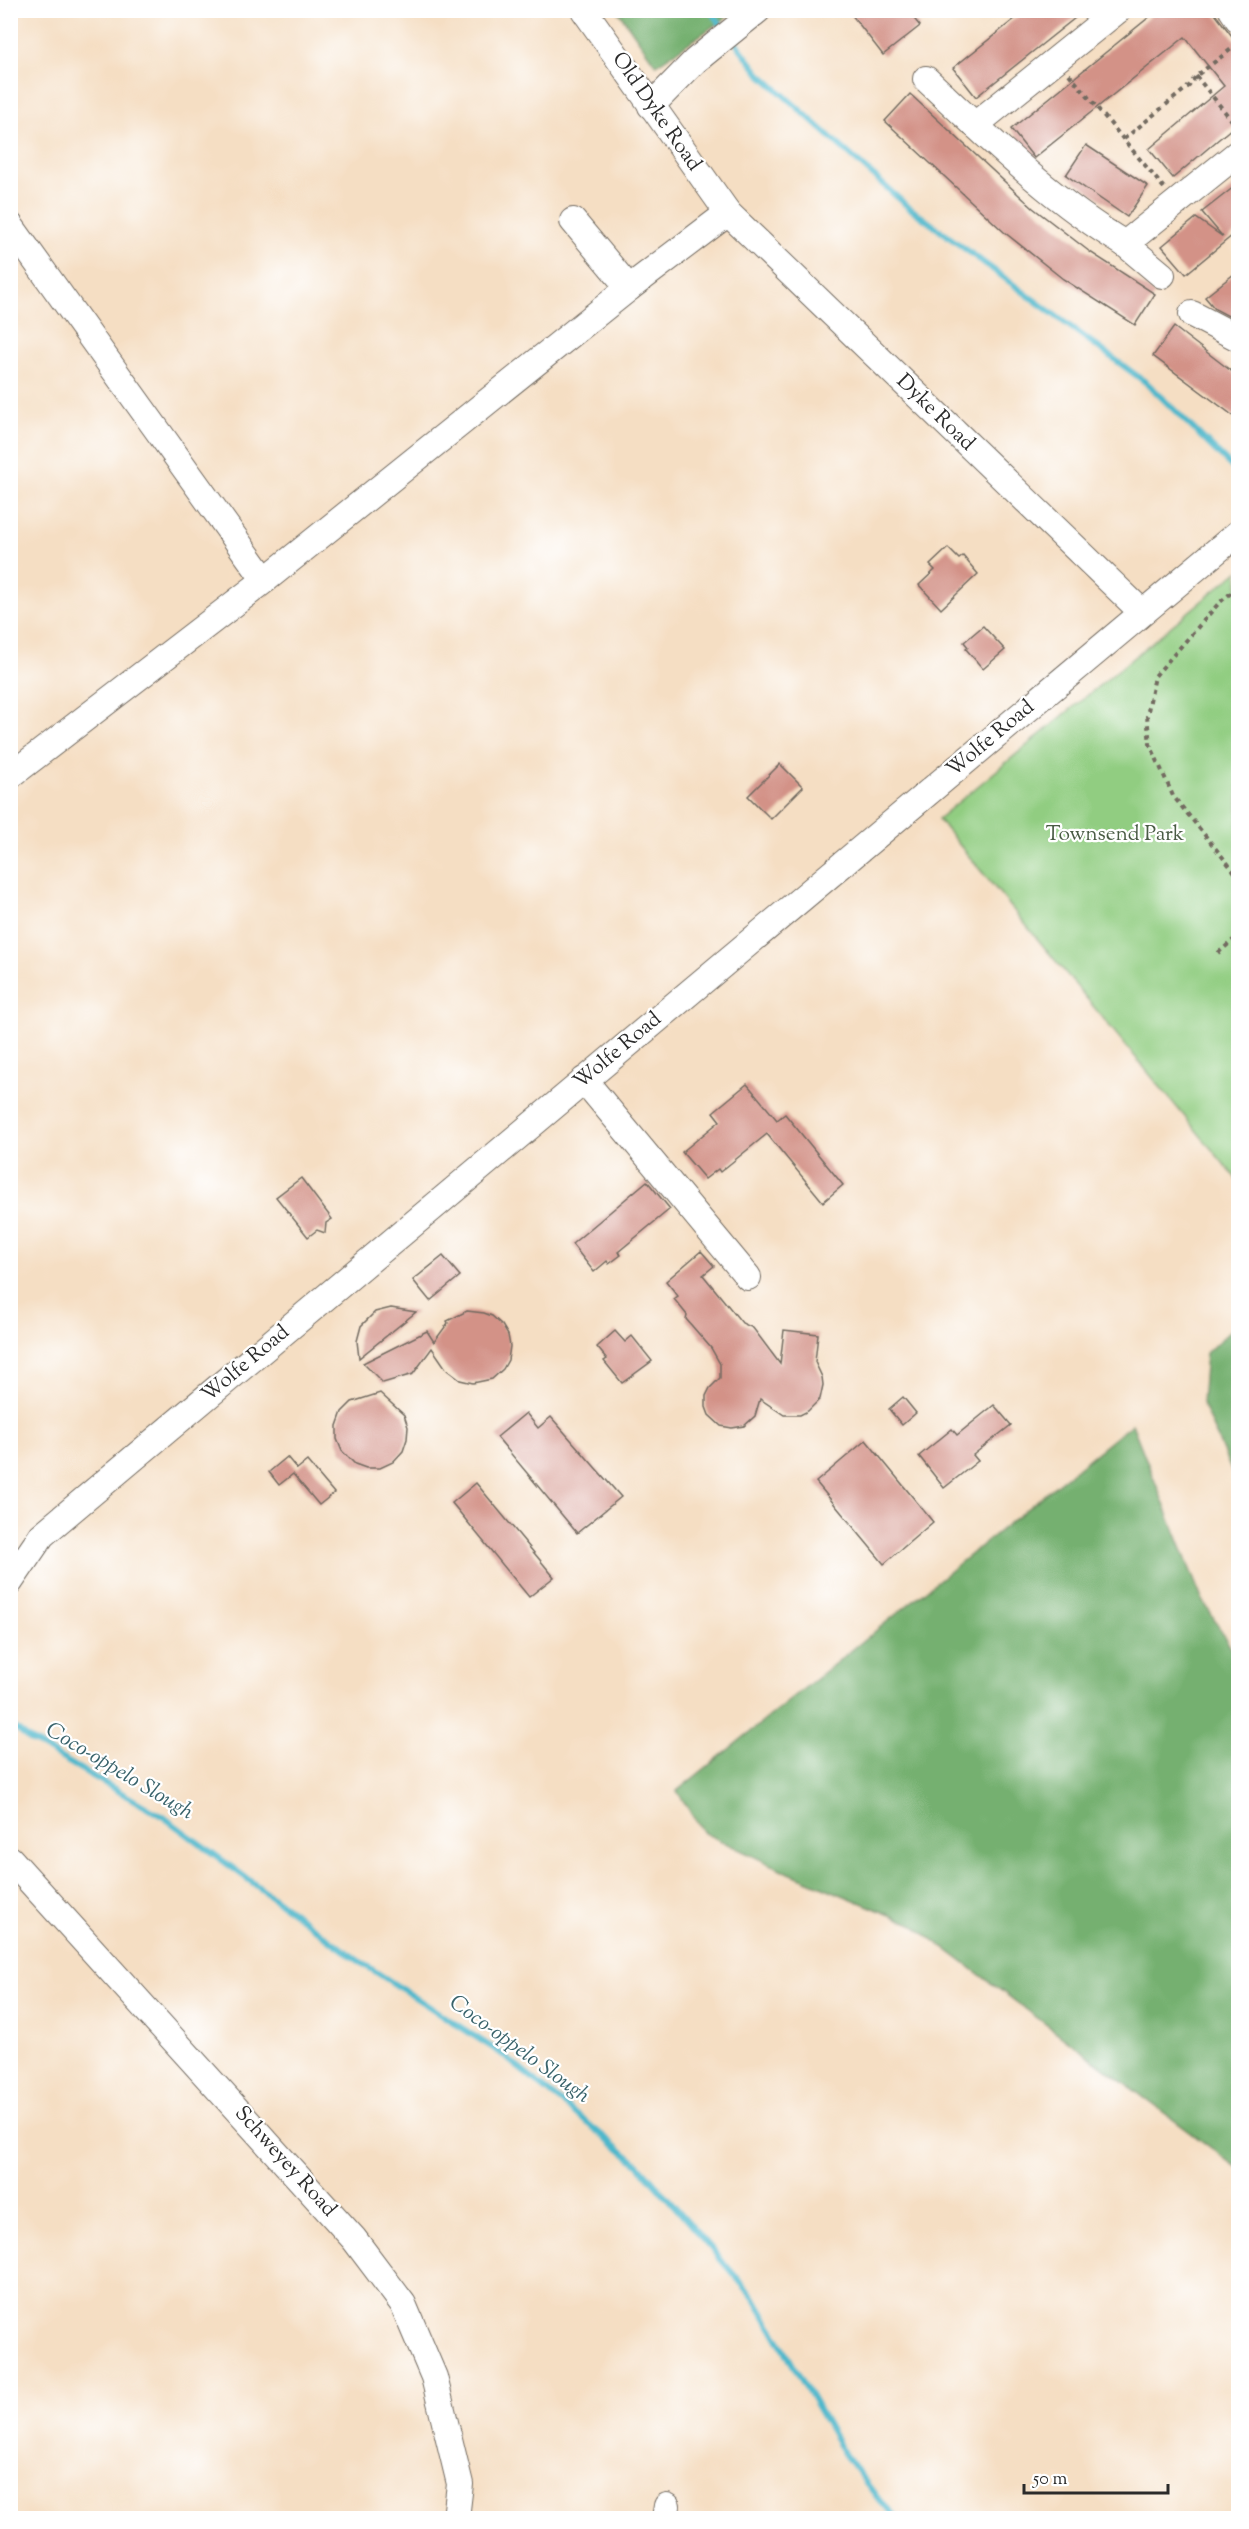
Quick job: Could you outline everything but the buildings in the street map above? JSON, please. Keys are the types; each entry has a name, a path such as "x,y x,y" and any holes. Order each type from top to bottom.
{"street":[{"name":"Old Dyke Road","path":"584,10 728,213"},
{"path":"651,106 695,61 758,10"},
{"path":"975,125 1118,10"},
{"path":"1232,10 1239,19"},
{"path":"926,79 1023,170 1093,225 1125,244 1162,275"},
{"path":"1125,244 1239,153"},
{"path":"10,776 265,580 628,288 728,213"},
{"name":"Dyke Road","path":"728,213 1142,612"},
{"path":"573,220 628,288"},
{"path":"10,225 265,580"},
{"path":"1192,314 1239,338"},
{"name":"Wolfe Road","path":"10,1582 42,1534 1239,533"},
{"path":"584,1080 748,1277"},
{"name":"Schweyey Road","path":"10,1859 346,2230 403,2304 434,2378 460,2484 456,2518"}],"path":[{"path":"1124,139 1189,86 1196,76 1239,44"},
{"path":"1058,59 1176,203"},
{"path":"1196,76 1239,128"},
{"path":"1239,587 1212,610 1155,676 1147,716 1150,744 1173,796 1239,876"},
{"path":"1218,953 1239,936"}],"green space":[{"path":"618,11 736,11 656,65"},
{"name":"Townsend Park","path":"1238,571 1238,1181 938,819"},
{"path":"1238,1324 1238,1486 1202,1403 1206,1353"},
{"path":"1132,1424 1201,1597 1238,1660 1238,2168 912,1924 787,1872 704,1833 677,1791"}],"waterway":[{"path":"710,10 724,29"},
{"path":"733,39 759,73 907,206 1148,384 1238,473"},
{"name":"Coco-oppelo Slough","path":"10,1724 30,1740 165,1818 356,1959 499,2052 638,2164 755,2299 845,2455 880,2501 897,2518"}]}
